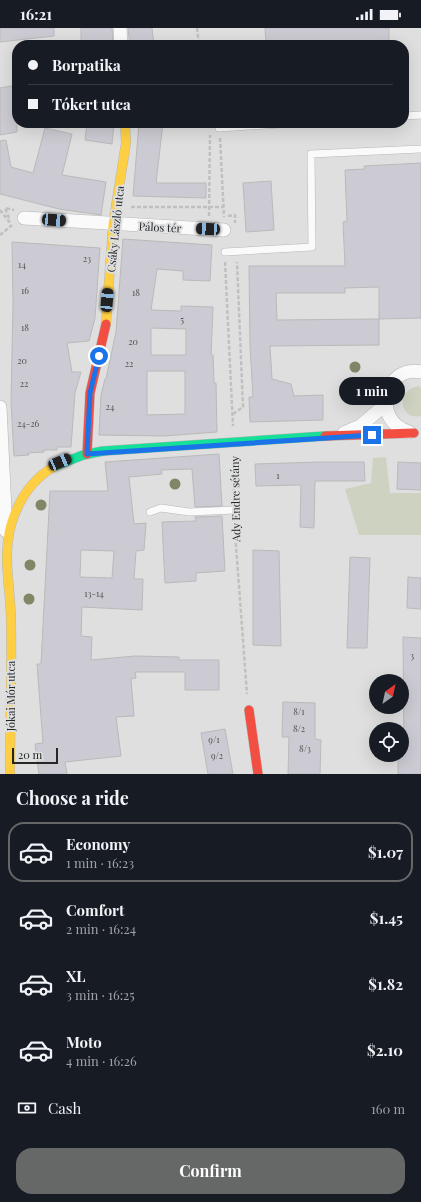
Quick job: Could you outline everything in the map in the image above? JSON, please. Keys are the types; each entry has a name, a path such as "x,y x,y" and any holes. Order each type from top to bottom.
{"street":[{"path":"120,28 121,40"},
{"name":"Csáky László utca","path":"87,454 90,393 105,331 113,224 126,143 125,128"},
{"name":"Pálos tér","path":"24,218 224,230"},
{"path":"417,433 403,430 394,424 388,416 385,405 386,395 390,385 398,377 407,373 421,372"},
{"path":"332,436 350,431 360,426 385,405"},
{"path":"0,407 1,460 6,548"},
{"name":"Jókai Mór utca","path":"10,774 5,754 6,548 14,514 19,502 29,487 41,474 60,462 87,454 332,436 417,433"},
{"path":"249,710 258,774"}],"lane":[{"path":"409,116 421,115"},
{"path":"225,252 312,247 311,154 421,149"},
{"path":"150,512 161,508 190,512 234,510"}],"path":[{"path":"197,28 198,40"},
{"path":"210,128 209,216 235,215 243,407 233,414"},
{"path":"219,128 224,230"},
{"name":"Pálos tér","path":"116,207 223,207"},
{"path":"0,210 12,225 0,235"},
{"name":"Ady Endre sétány","path":"225,252 233,414 234,510 241,627 249,710"}],"green space":[{"path":"418,386 421,387 421,416 414,416 405,410 403,399 410,389"},
{"path":"386,457 390,493 421,493 421,535 359,535 345,489 371,483 373,458"}],"building":[{"path":"0,28 54,28 54,36 0,42"},
{"path":"81,28 112,28 113,40 81,40"},
{"path":"128,28 152,28 153,40 129,40"},
{"path":"265,28 389,28 389,40 266,40"},
{"path":"12,86 12,128 17,128 17,132 0,135 0,88"},
{"path":"45,128 72,134 62,175 106,182 101,215 59,209 0,194 0,141 6,140 11,167 33,173"},
{"path":"86,128 114,128 112,144 85,140"},
{"path":"139,128 162,128 156,183 206,183 206,198 133,196"},
{"path":"421,163 421,318 379,319 379,345 270,346 272,379 291,384 294,396 323,395 323,420 250,422 249,397 253,397 250,346 249,266 345,266 343,222 347,221 345,170 365,169 364,166","holes":["379,287 379,319 277,320 276,293 345,293 345,288"]},
{"path":"271,181 274,230 246,232 243,183"},
{"path":"123,239 212,245 210,281 183,280 183,271 157,269 151,310 181,311 181,306 213,307 211,355 213,355 214,383 216,383 217,432 164,436 99,435 101,395 116,332","holes":["151,328 186,329 186,355 151,355","147,371 185,371 185,414 147,415"]},
{"path":"12,242 100,248 95,318 89,341 67,343 72,372 81,372 75,393 71,447 57,447 57,450 44,450 44,452 28,453 29,455 14,456 11,402 13,303"},
{"path":"219,454 222,506 195,507 192,469 161,470 162,474 129,477 134,524 146,523 144,550 136,551 134,579 143,579 142,610 82,607 81,636 92,637 91,660 135,656 179,657 179,660 219,660 219,690 185,690 185,672 135,672 136,678 131,679 134,716 116,717 121,756 65,762 67,774 39,774 35,744 43,743 37,664 41,664 50,491 108,491 105,462","holes":["81,550 114,551 112,578 80,577"]},
{"path":"364,462 365,481 315,481 314,528 300,527 301,485 256,486 255,464"},
{"path":"398,462 421,463 421,490 397,489"},
{"path":"222,516 225,571 196,573 196,581 165,583 162,522 196,521 195,517"},
{"path":"253,550 279,551 281,646 253,645"},
{"path":"350,557 370,558 367,648 347,648"},
{"path":"408,577 421,578 421,609 407,608"},
{"path":"403,637 421,638 421,774 398,774 398,762 409,762 409,722 404,722 404,714 409,714 409,674 403,674"},
{"path":"283,702 315,703 315,739 321,740 320,774 288,774 289,737 282,737"},
{"path":"225,729 233,774 208,774 201,733"}],"traffic: fast":[{"path":"55,466 83,455 103,451 325,436"}],"traffic: slow":[{"path":"106,324 113,225 126,143 125,128"},
{"path":"10,774 11,610 7,561 8,537 14,516 27,491 39,477 55,466"}],"traffic: jam":[{"path":"87,454 90,393 106,324"},
{"path":"325,436 414,433"},
{"path":"249,710 258,774"}],"route":[{"path":"99,356 90,393 86,438 87,454 103,451 332,436 372,435"}]}
